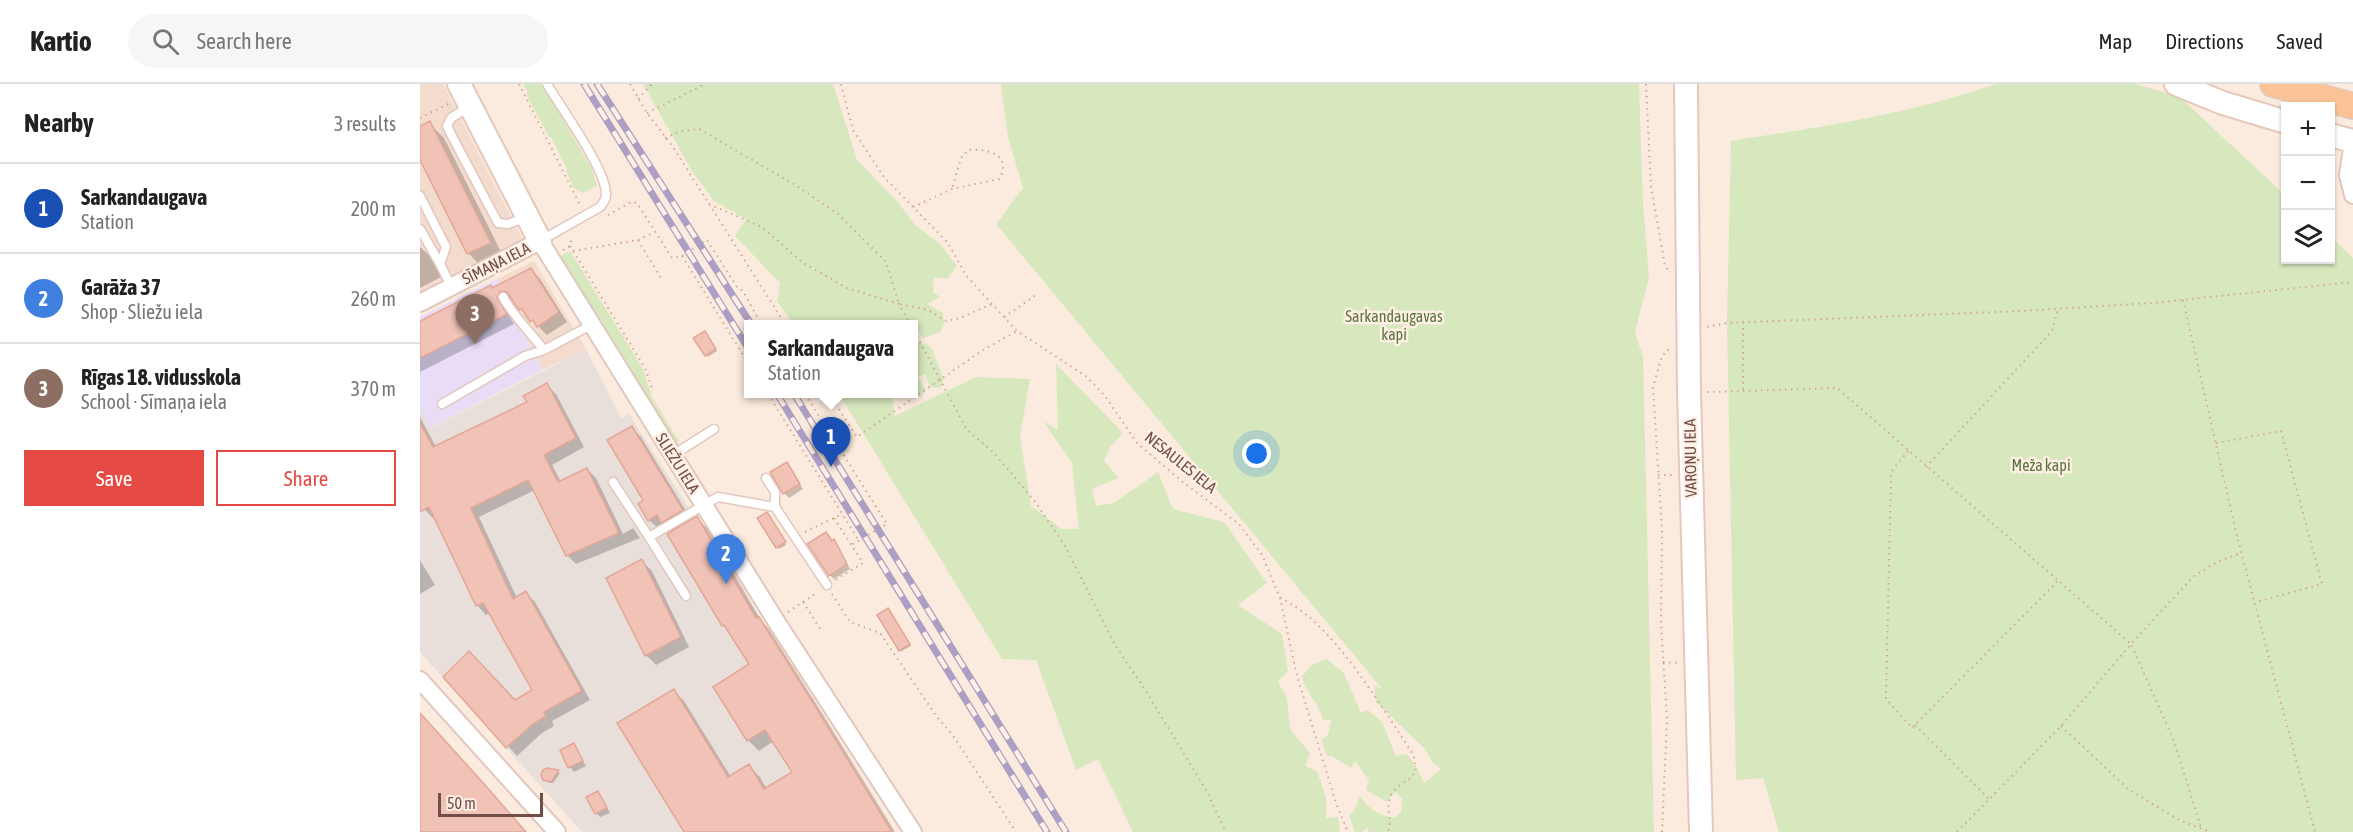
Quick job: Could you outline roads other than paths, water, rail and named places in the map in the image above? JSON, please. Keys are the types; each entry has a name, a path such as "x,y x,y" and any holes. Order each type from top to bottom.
{"main road":[{"path":"2273,84 2353,106"}],"street":[{"name":"VAROŅU IELA","path":"1686,84 1687,285 1701,832"},
{"path":"2176,84 2223,103 2281,120"},
{"name":"SLIEŽU IELA","path":"462,97 526,216 591,325 910,831"},
{"path":"2335,136 2353,142 2348,175 2353,195"},
{"name":"SĪMAŅA IELA","path":"420,303 451,286 545,249"},
{"path":"420,680 557,832"}],"lane":[{"path":"545,249 606,200 598,168 547,84"},
{"path":"462,97 447,126 498,223 508,224 526,216"},
{"path":"420,196 446,247 440,264"},
{"path":"421,233 451,286"},
{"path":"503,297 513,315 528,328 544,351"},
{"path":"442,404 525,356 544,351 591,325"},
{"path":"673,455 714,429"},
{"path":"766,478 775,492 775,507 827,585"},
{"path":"613,482 686,596"},
{"path":"649,537 718,497 775,507"}],"railway":[{"path":"584,84 744,342"},
{"path":"597,84 748,320"},
{"path":"779,398 1047,832"},
{"path":"796,398 1066,832"}],"place":[{"name":"Rīgas 18. vidusskola","path":"475,344"},
{"name":"Sarkandaugava","path":"831,467"},
{"name":"Garāža 37","path":"726,584"}],"park label":[{"name":"Sarkandaugavas kapi","path":"1394,325"},
{"name":"Meža kapi","path":"2041,465"}]}
